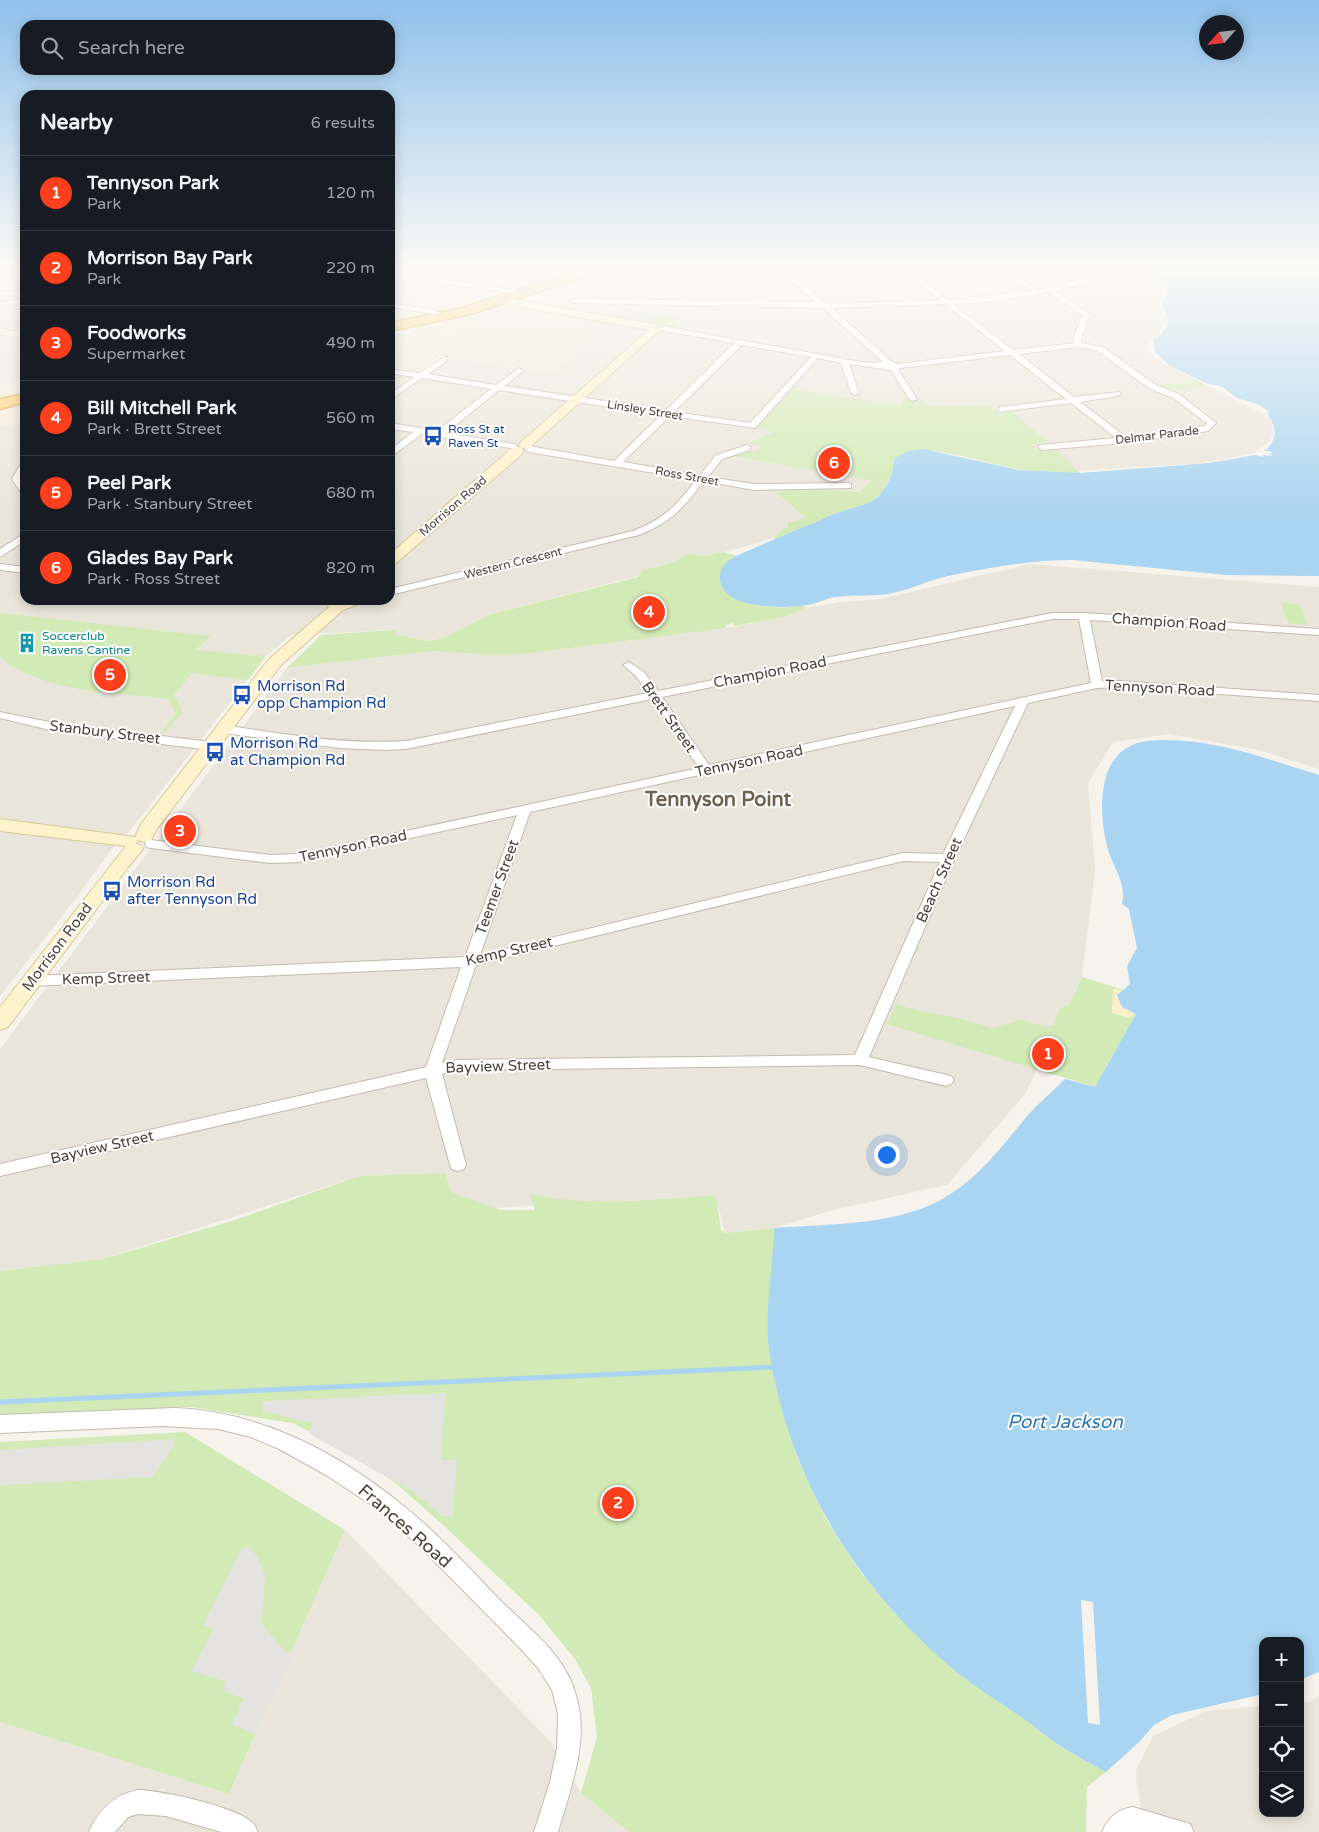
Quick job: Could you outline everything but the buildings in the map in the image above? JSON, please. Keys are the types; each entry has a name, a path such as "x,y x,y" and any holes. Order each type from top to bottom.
{"highway":[{"path":"0,402 20,398"}],"street":[{"name":"Morrison Road","path":"395,557 630,351"},
{"path":"617,463 730,351"},
{"path":"792,351 844,361 891,366 1026,351"},
{"path":"875,351 891,366 913,399"},
{"name":"Delmar Parade","path":"1042,447 1124,440 1212,426 1210,420 1176,396 1154,388 1103,351"},
{"path":"1013,353 1124,440"},
{"name":"Linsley Street","path":"395,372 752,426 816,356"},
{"path":"395,394 444,359"},
{"path":"844,361 855,393"},
{"path":"439,434 519,370"},
{"path":"1001,410 1117,394"},
{"name":"Ross Street","path":"395,427 754,487 848,486"},
{"path":"395,450 420,431"},
{"name":"Western Crescent","path":"395,591 636,533 648,533 662,529 678,516 676,511 718,458 734,450 747,448"},
{"path":"0,554 20,540"},
{"path":"0,567 20,569"},
{"name":"Morrison Road","path":"0,1022 122,862 140,842 148,828 275,662 335,605"},
{"path":"1084,616 1097,685"},
{"name":"Champion Road","path":"223,729 326,742 389,747 1040,618 1084,616 1319,632"},
{"name":"Brett Street","path":"629,665 640,674 707,771"},
{"name":"Tennyson Road","path":"0,825 270,859 288,859 707,771 1097,685 1120,684 1319,698"},
{"name":"Beach Street","path":"860,1060 948,858 1023,702"},
{"name":"Stanbury Street","path":"0,715 48,726 210,746"},
{"name":"Teemer Street","path":"433,1070 469,962 525,809"},
{"name":"Kemp Street","path":"31,981 469,962 903,857 948,858"},
{"name":"Bayview Street","path":"0,1170 433,1070 465,1065 860,1060 946,1080"},
{"path":"433,1070 434,1080 458,1165"},
{"name":"Frances Road","path":"0,1424 174,1416 204,1418 232,1423 282,1441 322,1462 380,1500 427,1540 519,1632 547,1662 558,1679 566,1696 571,1728 566,1760 546,1832"},
{"path":"103,1828 126,1804 152,1801 236,1825 246,1832"},
{"path":"1114,1832 1125,1820 1133,1819 1182,1832"}],"shaded area":[{"path":"0,351 20,351 20,379 18,383 0,386"},
{"path":"395,351 576,351 557,367 567,369 562,374 440,356 418,372 395,369"},
{"path":"576,351 1148,351 1163,363 1260,412 1273,423 1270,441 1251,454 1201,463 1077,471 1031,469 922,447 861,492 783,487 778,495 807,519 784,528 773,538 705,556 689,554 669,564 642,570 638,576 488,615 446,637 428,641 397,635 395,630 291,635 266,656 130,831 111,850 0,996 0,427 20,423 20,605 395,605 395,374 423,379 450,358 562,374 557,368"},
{"path":"19,381 20,393 0,397 0,386 18,383"},
{"path":"20,404 20,423 0,427 0,408"},
{"path":"1030,564 1319,587 1319,769 1258,750 1170,734 1113,742 1088,783 1095,870 1082,977 1025,1094 947,1185 833,1210 774,1228 725,1233 716,1196 494,1208 451,1192 359,1176 103,1259 0,1271 0,1049 287,668 433,651 494,655 523,654 727,628 784,617 805,608 841,602 881,599"},
{"path":"445,1393 441,1460 457,1460 453,1517 442,1516 414,1492 308,1433 314,1424 262,1411 264,1401"},
{"path":"175,1439 173,1447 153,1477 0,1485 0,1450"},
{"path":"345,1530 551,1742 581,1793 629,1832 0,1832 0,1722 229,1794"},
{"path":"250,1547 259,1560 265,1576 262,1624 280,1646 294,1656 270,1705 267,1705 255,1734 232,1725 244,1698 222,1691 226,1681 191,1671 214,1629 203,1625 242,1548"},
{"path":"1319,1695 1319,1832 1145,1832 1137,1784 1137,1768 1153,1736 1206,1711 1259,1706 1259,1817 1304,1817 1304,1703 1310,1702"}],"green space":[{"path":"1198,381 1207,386 1170,391 1156,386"},
{"path":"792,389 901,406 903,398 923,400 931,406 989,405 999,414 1011,410 1047,442 1032,444 1036,448 1053,448 1080,473 1026,470 943,453 913,451 901,454 883,491 872,501 857,508 836,513 820,522 808,525 776,539 773,538 784,528 788,528 788,523 806,518 777,494 783,487 860,492 871,480 730,456 740,452 757,451 761,446 747,443 775,432 756,428"},
{"path":"724,552 736,556 732,558 733,597 758,605 776,607 803,606 805,608 784,617 734,626 733,623 725,625 727,628 523,654 494,655 433,651 287,668 321,635 395,630 397,635 428,641 446,637 488,615 638,577 642,570 669,564 689,554 705,556"},
{"path":"1281,603 1300,604 1307,625 1288,623"},
{"path":"0,613 211,636 195,650 266,656 248,680 192,673 174,695 183,712 164,733 161,733 176,714 168,699 83,690 41,679 22,671 4,660 0,656"},
{"path":"1082,977 1124,990 1117,995 1136,1014 1095,1087 887,1024 896,1004 918,1011 955,1017 991,1028 1021,1020 1046,1027 1054,1025 1060,1008 1069,1005"},
{"path":"445,1173 451,1192 501,1210 535,1210 530,1194 553,1198 600,1201 716,1196 721,1230 725,1233 774,1228 770,1355 778,1392 797,1457 826,1519 862,1574 902,1621 1059,1746 1106,1772 1087,1787 1086,1832 629,1832 581,1793 597,1737 591,1688 575,1659 538,1614 444,1526 399,1486 354,1453 292,1423 192,1407 0,1414 0,1271 103,1259 235,1220 359,1176"},
{"path":"185,1432 345,1530 229,1794 0,1722 0,1442"}],"sand":[{"path":"1113,989 1124,990 1117,995 1136,1014 1128,1018 1112,1013"}],"water":[{"path":"1319,351 1319,576 1226,575 1056,560 1010,565 948,576 893,593 836,597 811,604 784,607 754,605 741,601 730,595 722,587 721,570 733,558 833,514 864,505 877,498 892,473 895,458 908,451 923,449 1019,470 1080,473 1209,463 1255,455 1273,456 1270,454 1272,453 1270,451 1264,451 1272,443 1275,434 1268,416 1269,411 1257,404 1237,398 1221,386 1208,384 1170,366 1155,352"},
{"name":"Port Jackson","path":"1145,741 1180,741 1221,746 1319,775 1319,1672 1304,1678 1304,1637 1259,1637 1259,1695 1172,1715 1154,1725 1138,1743 1106,1772 1060,1746 958,1673 922,1641 890,1607 861,1571 835,1532 813,1491 794,1448 780,1403 770,1356 768,1308 774,1228 842,1224 890,1218 933,1204 963,1185 982,1168 1034,1109 1065,1079 1095,1087 1136,1014 1122,1007 1117,995 1130,984 1127,966 1137,948 1129,909 1122,904 1122,885 1109,853 1103,827 1102,798 1104,783 1115,758 1125,749"}],"pier":[{"path":"1081,1600 1093,1602 1100,1725 1088,1723"}],"waterway":[{"path":"0,1402 773,1367"}],"place":[{"name":"Ross St at Raven St","path":"433,436"},
{"name":"Glades Bay Park","path":"834,463"},
{"name":"Bill Mitchell Park","path":"649,612"},
{"name":"Soccerclub Ravens Cantine","path":"27,643"},
{"name":"Peel Park","path":"110,675"},
{"name":"Morrison Rd opp Champion Rd","path":"242,695"},
{"name":"Morrison Rd at Champion Rd","path":"215,752"},
{"name":"Foodworks","path":"180,831"},
{"name":"Morrison Rd after Tennyson Rd","path":"112,891"},
{"name":"Tennyson Park","path":"1048,1054"},
{"name":"Morrison Bay Park","path":"618,1503"}],"district":[{"name":"Tennyson Point","path":"718,799"}]}
